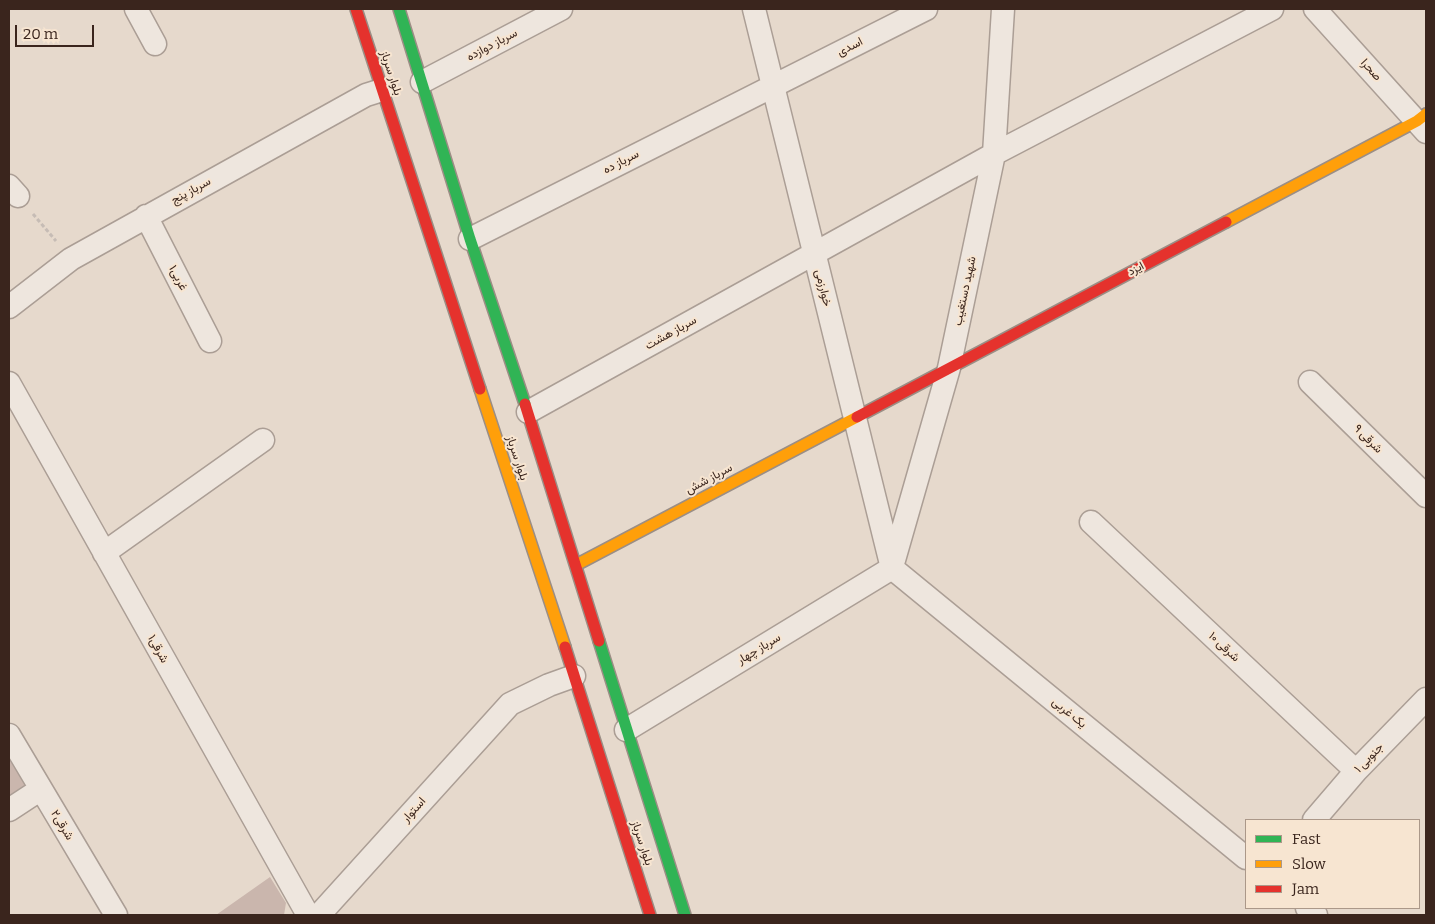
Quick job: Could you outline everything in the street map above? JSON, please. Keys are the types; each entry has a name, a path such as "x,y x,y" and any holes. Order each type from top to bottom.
{"main road":[{"name":"بلوار سرباز","path":"356,9 650,915"},
{"name":"بلوار سرباز","path":"399,9 470,239 528,412 626,730 686,915"},
{"name":"ایزد","path":"855,417 1423,122"},
{"name":"سرباز شش","path":"576,565 855,417"}],"street":[{"path":"136,9 155,44"},
{"name":"سرباز دوازده","path":"422,82 561,9"},
{"name":"خوارزمی","path":"754,9 892,568"},
{"name":"اسدی","path":"773,86 926,9"},
{"name":"شهید دستغیب","path":"892,568 949,368 994,154 1003,9"},
{"path":"814,254 994,154 1272,9"},
{"name":"صحرا","path":"1316,9 1423,122"},
{"name":"سرباز ده","path":"470,239 773,86"},
{"name":"سرباز پنج","path":"9,307 71,259 366,95 382,90"},
{"name":"غربی۱","path":"146,216 210,340"},
{"name":"سرباز هشت","path":"528,412 814,254"},
{"name":"شرقی۱","path":"9,382 308,915"},
{"name":"شرقی ۹","path":"1310,382 1426,496"},
{"path":"104,553 263,440"},
{"name":"شرقی ۱۰","path":"1091,522 1356,771"},
{"name":"سرباز چهار","path":"626,730 892,568"},
{"name":"یک غربی","path":"892,568 1245,857"},
{"name":"استوار","path":"319,915 510,704 549,685 574,676"},
{"name":"جنوبی ۱","path":"1315,819 1356,771 1426,699"},
{"name":"شرقی۲","path":"9,735 116,915"},
{"path":"9,810 42,789"}],"path":[{"path":"13,191 71,259"}],"building":[{"path":"9,747 32,787 9,808"},
{"path":"270,877 286,903 284,915 216,915"}],"traffic: fast":[{"path":"399,9 470,239 525,404"},
{"path":"599,641 685,915"}],"traffic: slow":[{"path":"1226,222 1417,121 1426,114"},
{"path":"480,389 565,647"},
{"path":"576,565 857,417"}],"traffic: jam":[{"path":"356,9 480,389"},
{"path":"857,417 1226,222"},
{"path":"525,404 599,641"},
{"path":"565,647 650,915"}]}
